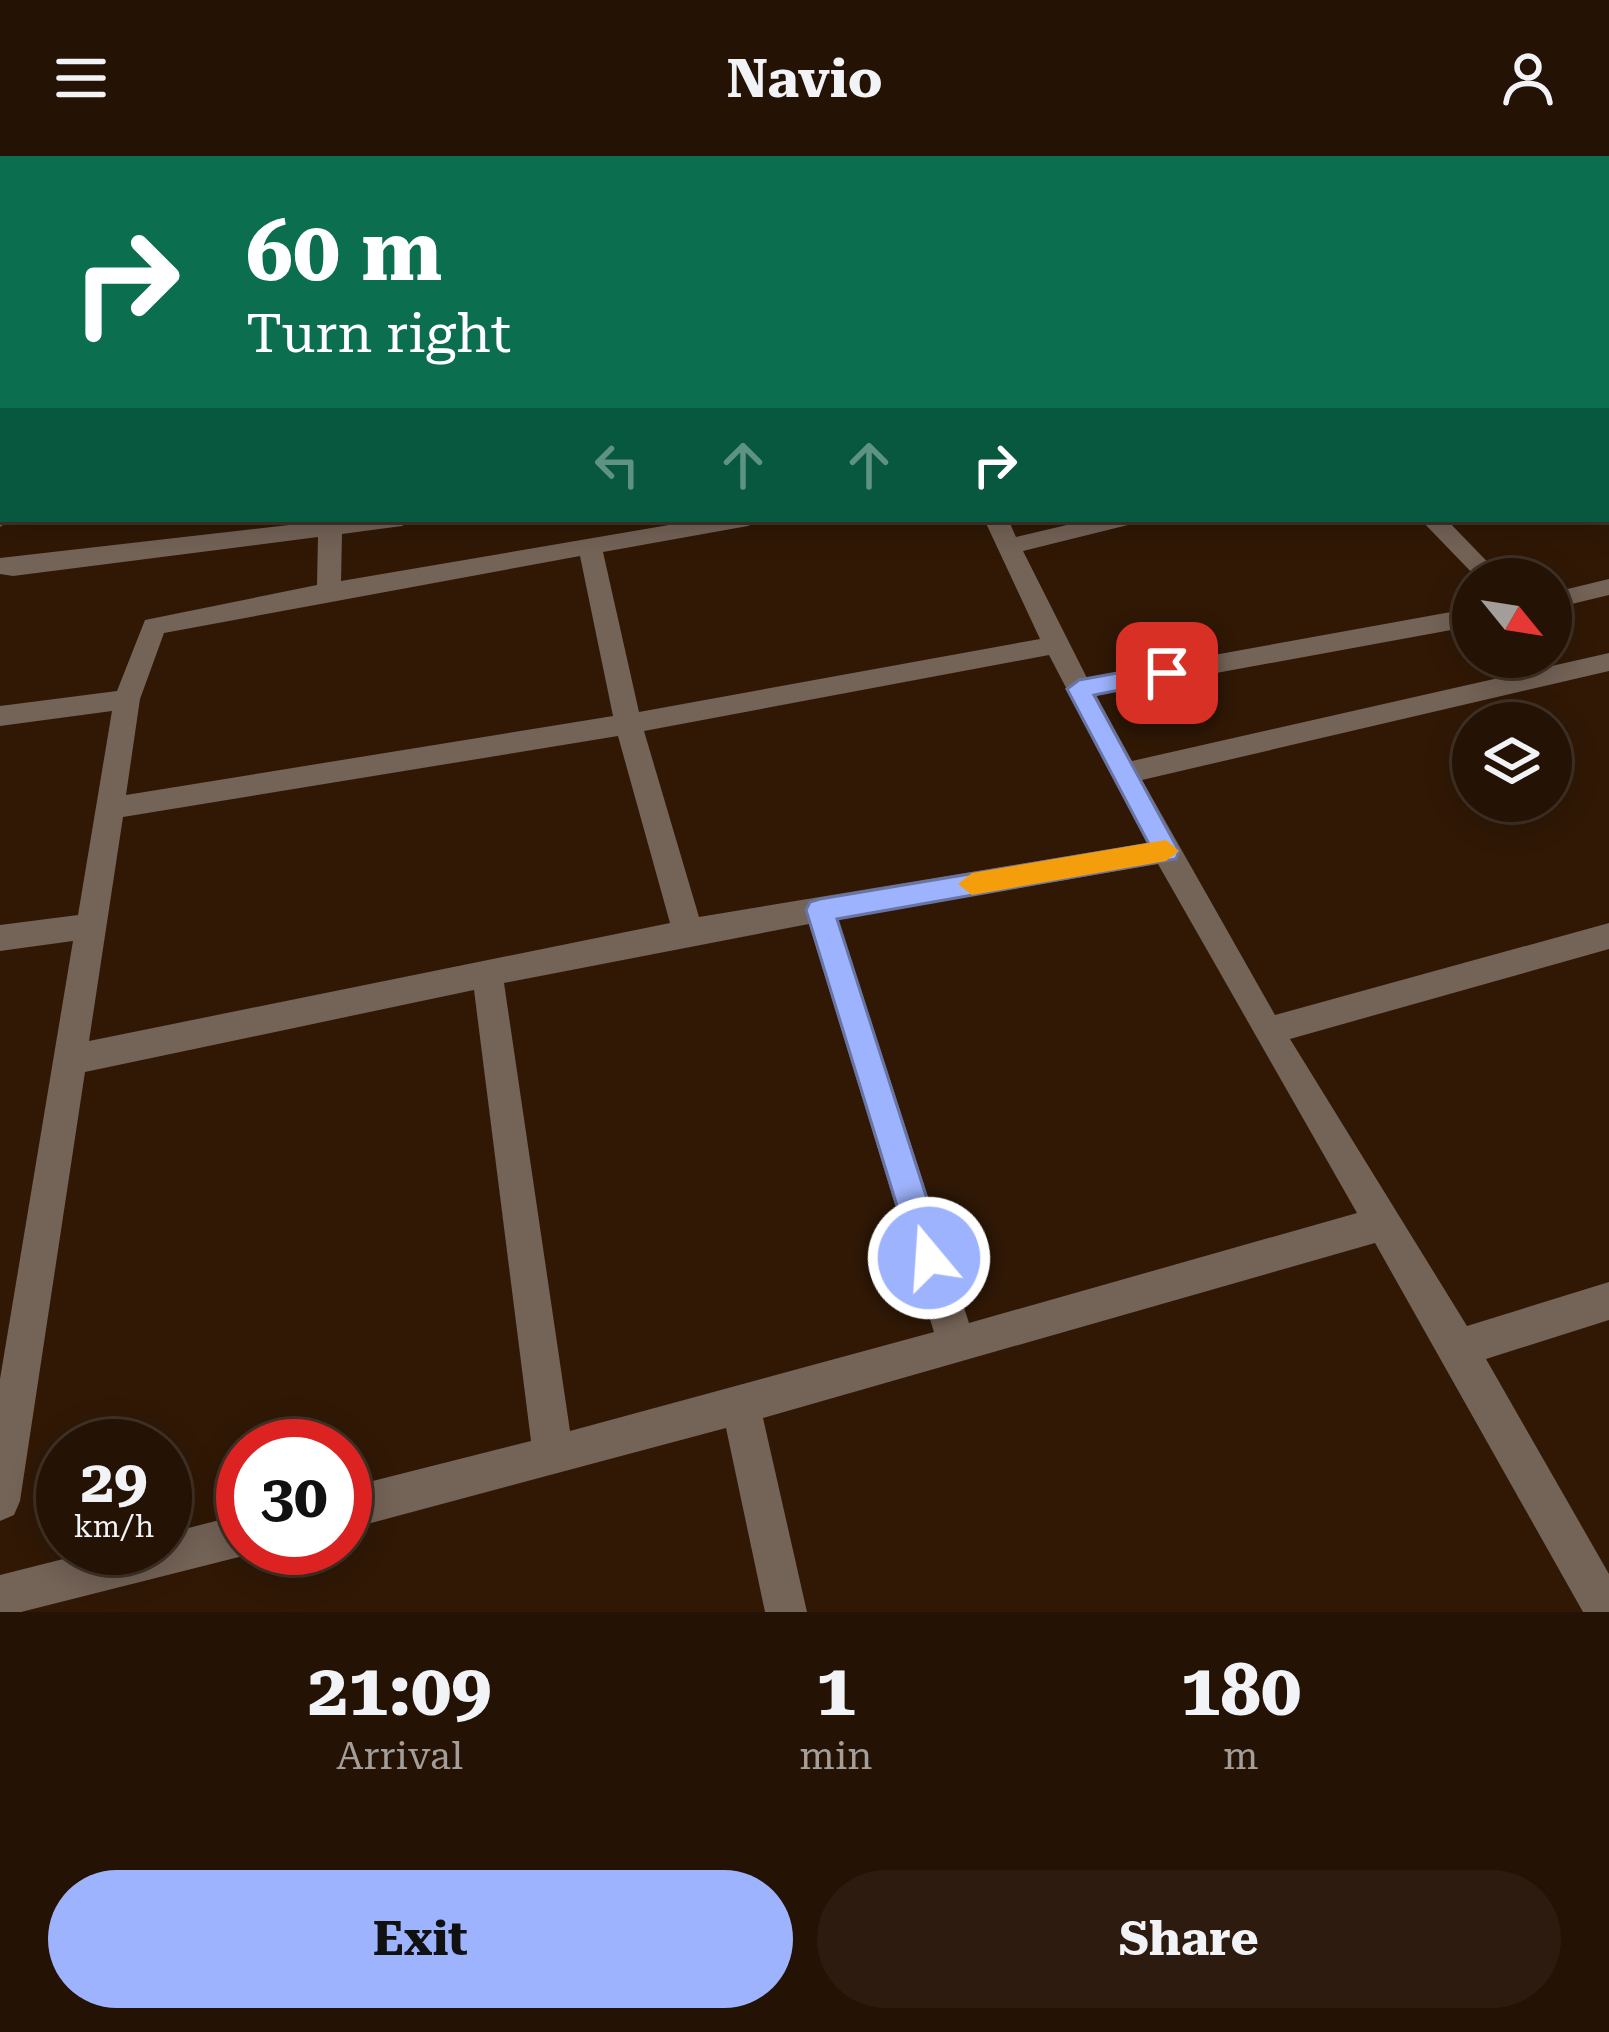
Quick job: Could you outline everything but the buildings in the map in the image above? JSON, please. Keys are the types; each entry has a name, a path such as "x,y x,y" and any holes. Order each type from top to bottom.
{"street":[{"path":"0,566 378,522"},
{"path":"0,1501 128,698 154,626 730,522"},
{"path":"1098,522 1003,533 1056,645 1166,851 1267,1031 1459,1348 1607,1612"},
{"path":"1435,522 1471,558"},
{"path":"329,591 330,528"},
{"path":"590,545 628,724 688,932"},
{"path":"1572,596 1609,586"},
{"path":"1079,689 1452,621"},
{"path":"112,808 628,724 1056,645"},
{"path":"1127,773 1609,662"},
{"path":"0,716 128,698"},
{"path":"70,1060 688,932 1166,851"},
{"path":"820,910 957,1345"},
{"path":"0,938 91,926"},
{"path":"1267,1031 1609,935"},
{"path":"487,972 553,1456"},
{"path":"372,1502 741,1406 1382,1223"},
{"path":"1459,1348 1609,1301"},
{"path":"741,1406 787,1612"},
{"path":"0,1596 216,1541"}],"slow traffic":[{"path":"972,884 1166,851"}],"route":[{"path":"929,1258 820,910 1166,851 1079,689 1167,673"}]}
